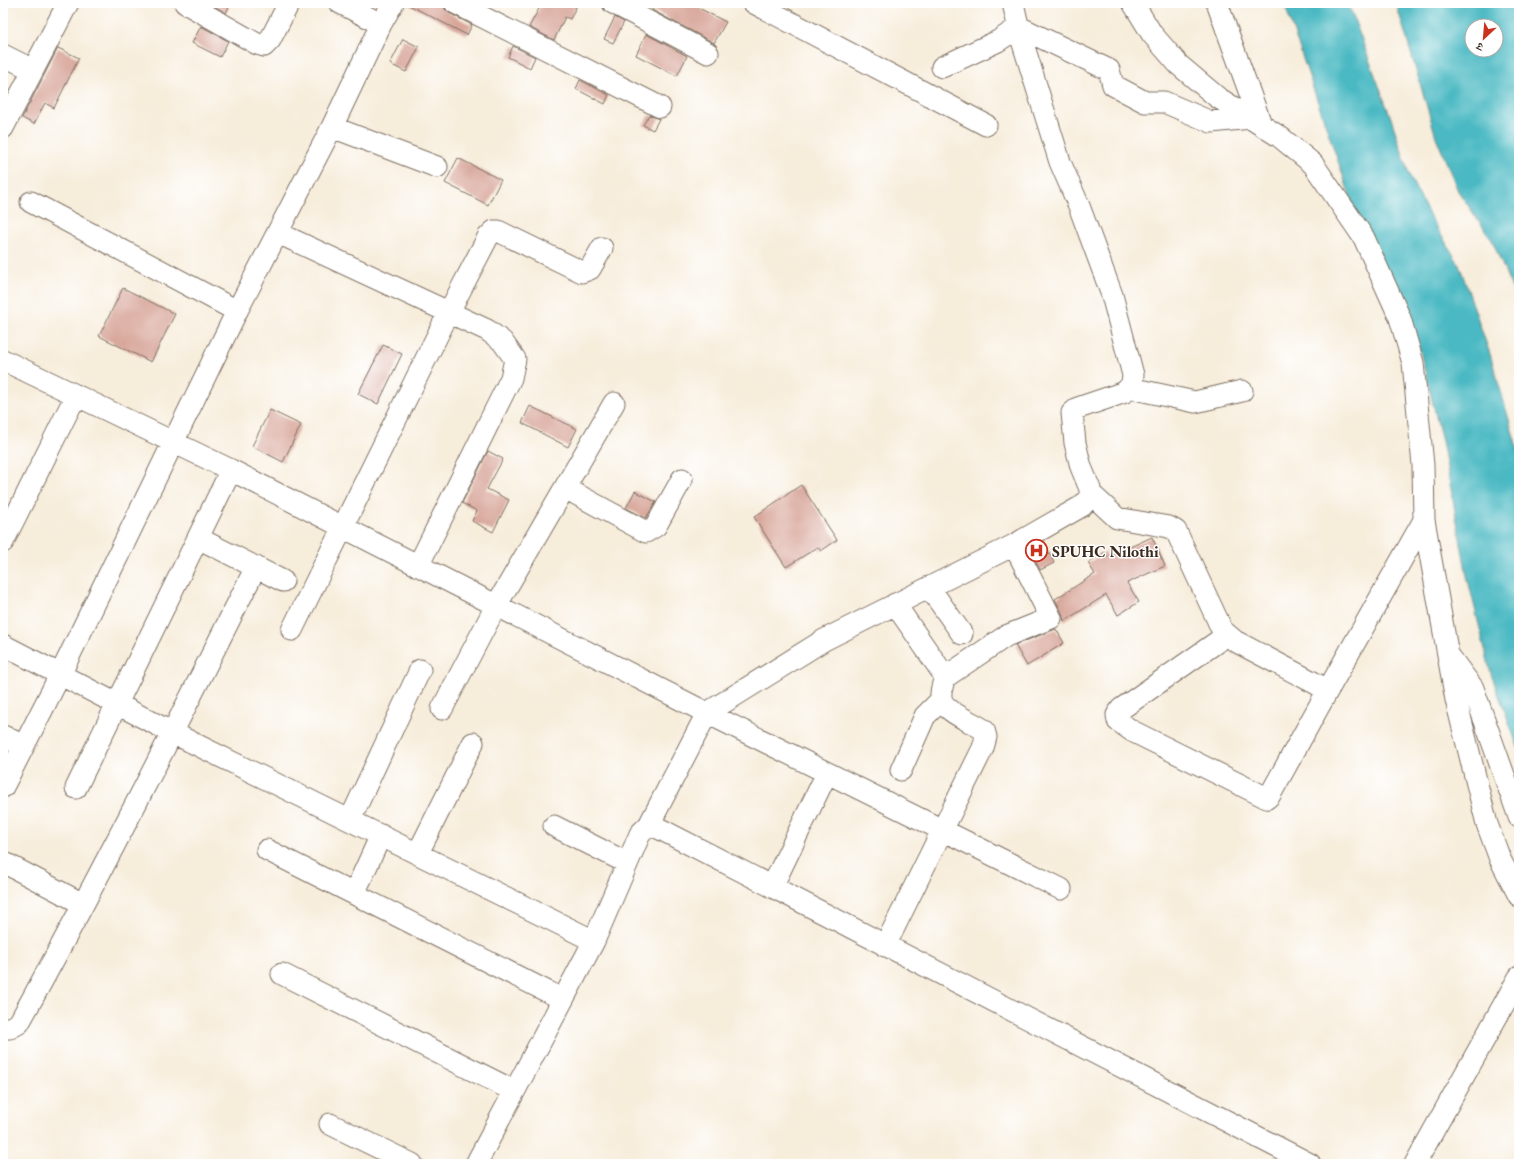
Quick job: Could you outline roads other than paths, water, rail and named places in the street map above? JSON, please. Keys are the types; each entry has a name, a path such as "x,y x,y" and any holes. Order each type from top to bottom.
{"street":[{"path":"5,118 33,70 68,3"},
{"path":"187,3 257,44 264,46 270,40 289,3"},
{"path":"340,3 381,24"},
{"path":"3,787 60,675 237,311 332,127 381,24 393,3"},
{"path":"455,3 660,107"},
{"path":"613,3 708,53"},
{"path":"754,3 986,125"},
{"path":"1014,3 1019,27 1060,162 1079,206 1112,295 1133,375 1132,384 1125,392 1078,408 1072,413 1075,444 1090,493 1117,518 1169,527 1176,531 1220,626 1227,635 1235,641 1328,690"},
{"path":"1133,3 1152,34 1179,65 1218,97 1301,152 1313,164 1364,238 1400,318 1413,363 1423,465 1424,520 1448,654 1469,756 1487,824 1500,859 1519,896"},
{"path":"1217,3 1256,121"},
{"path":"942,67 998,41 1019,27"},
{"path":"1019,27 1109,70 1113,85 1145,102 1164,102 1211,122 1256,121"},
{"path":"3,55 33,70"},
{"path":"332,127 436,167"},
{"path":"31,202 237,311"},
{"path":"292,630 485,242 494,231 498,231 582,272 590,270 602,248"},
{"path":"278,233 487,330 502,341 515,359 515,368 418,566"},
{"path":"3,360 231,470 707,713 1061,889"},
{"path":"1130,388 1195,402 1242,391"},
{"path":"3,542 9,514 76,395"},
{"path":"442,709 496,606 614,403"},
{"path":"76,788 118,705 231,470"},
{"path":"565,488 646,532 656,526 682,479"},
{"path":"476,1164 594,941 640,834 649,825 707,713 818,644 929,586 1014,544 1082,506 1090,493"},
{"path":"1227,635 1121,709 1117,714 1118,721 1132,731 1266,798 1270,795 1424,520"},
{"path":"198,538 283,581"},
{"path":"944,678 1006,636 1051,618 1014,544"},
{"path":"3,1028 10,1028 19,1023 173,733 256,567"},
{"path":"929,586 962,634"},
{"path":"895,604 940,667 944,678 941,700 925,716 901,770"},
{"path":"3,645 173,733 594,941"},
{"path":"1448,654 1473,688 1513,806 1519,817"},
{"path":"350,820 420,670"},
{"path":"885,946 941,830 983,748 986,737 984,730 952,711 941,700"},
{"path":"3,736 24,746"},
{"path":"418,853 473,743"},
{"path":"772,887 827,773"},
{"path":"649,825 660,829 885,946 1283,1158 1310,1164"},
{"path":"554,826 627,863"},
{"path":"354,894 381,835"},
{"path":"266,850 562,999"},
{"path":"3,862 83,904"},
{"path":"282,974 514,1091"},
{"path":"1415,1164 1519,977"},
{"path":"330,1124 412,1164"}],"water":[{"path":"1284,3 1348,3 1391,118 1410,177 1429,215 1459,264 1490,354 1519,454 1519,750 1491,674 1467,576 1442,441 1419,347 1354,208"},
{"path":"1396,3 1519,3 1519,315 1516,298 1492,240 1458,191 1436,137"}],"place":[{"name":"SPUHC Nilothi","path":"1036,551"}]}
